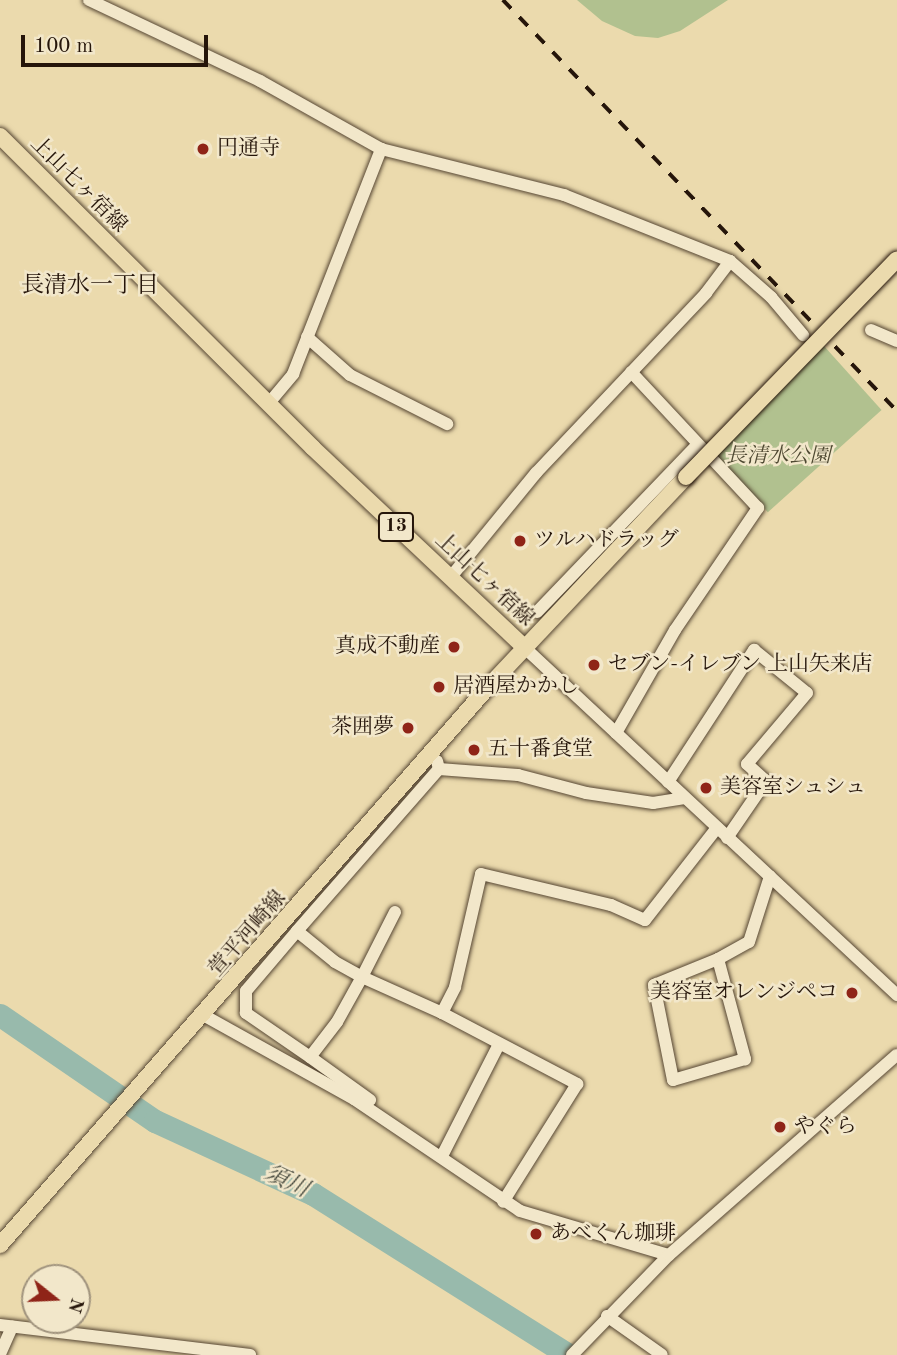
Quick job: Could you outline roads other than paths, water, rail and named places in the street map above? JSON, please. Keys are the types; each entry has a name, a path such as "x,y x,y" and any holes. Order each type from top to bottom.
{"main road":[{"name":"上山七ヶ宿線","path":"0,136 269,403 524,648 897,258"},
{"name":"萱平河崎線","path":"0,1245 205,1016 524,648"}],"street":[{"path":"89,0 260,81 381,149 565,195 730,261 771,297 803,335"},
{"path":"269,403 285,387 381,149"},
{"path":"450,578 536,472 706,293 730,261"},
{"path":"872,330 897,341"},
{"path":"307,337 350,375 447,424"},
{"path":"616,733 674,630 758,508 696,446 631,372"},
{"path":"537,612 696,446"},
{"path":"524,648 897,995"},
{"path":"668,782 754,650 807,694 747,764 766,781 727,838"},
{"path":"435,750 439,769"},
{"path":"439,769 518,775 586,793 653,803 685,799"},
{"path":"397,1126 380,1106 246,1013 246,991 439,769"},
{"path":"442,1013 455,987 481,874 611,905 645,920 717,828"},
{"path":"718,959 745,1059 673,1080 654,985 718,959 749,942 769,876"},
{"path":"310,1057 362,977 395,912"},
{"path":"297,932 334,962 442,1013 577,1084 503,1202"},
{"path":"205,1016 397,1126 520,1212 669,1255"},
{"path":"442,1156 499,1044"},
{"path":"572,1355 669,1255 897,1055"},
{"path":"607,1316 662,1355"},
{"path":"0,1353 6,1326 250,1355"}],"waterway":[{"name":"須川","path":"0,1015 155,1121 313,1194 569,1355"}],"railway":[{"path":"503,0 897,411"}],"place":[{"name":"円通寺","path":"203,149"},
{"name":"ツルハドラッグ","path":"520,541"},
{"name":"真成不動産","path":"454,647"},
{"name":"セブン-イレブン 上山矢来店","path":"594,665"},
{"name":"居酒屋かかし","path":"439,687"},
{"name":"茶囲夢","path":"408,728"},
{"name":"五十番食堂","path":"474,750"},
{"name":"美容室シュシュ","path":"706,788"},
{"name":"美容室オレンジペコ","path":"852,993"},
{"name":"やぐら","path":"780,1127"},
{"name":"あべくん珈琲","path":"536,1234"}],"district":[{"name":"長清水一丁目","path":"90,286"}],"park label":[{"name":"長清水公園","path":"778,457"}]}
